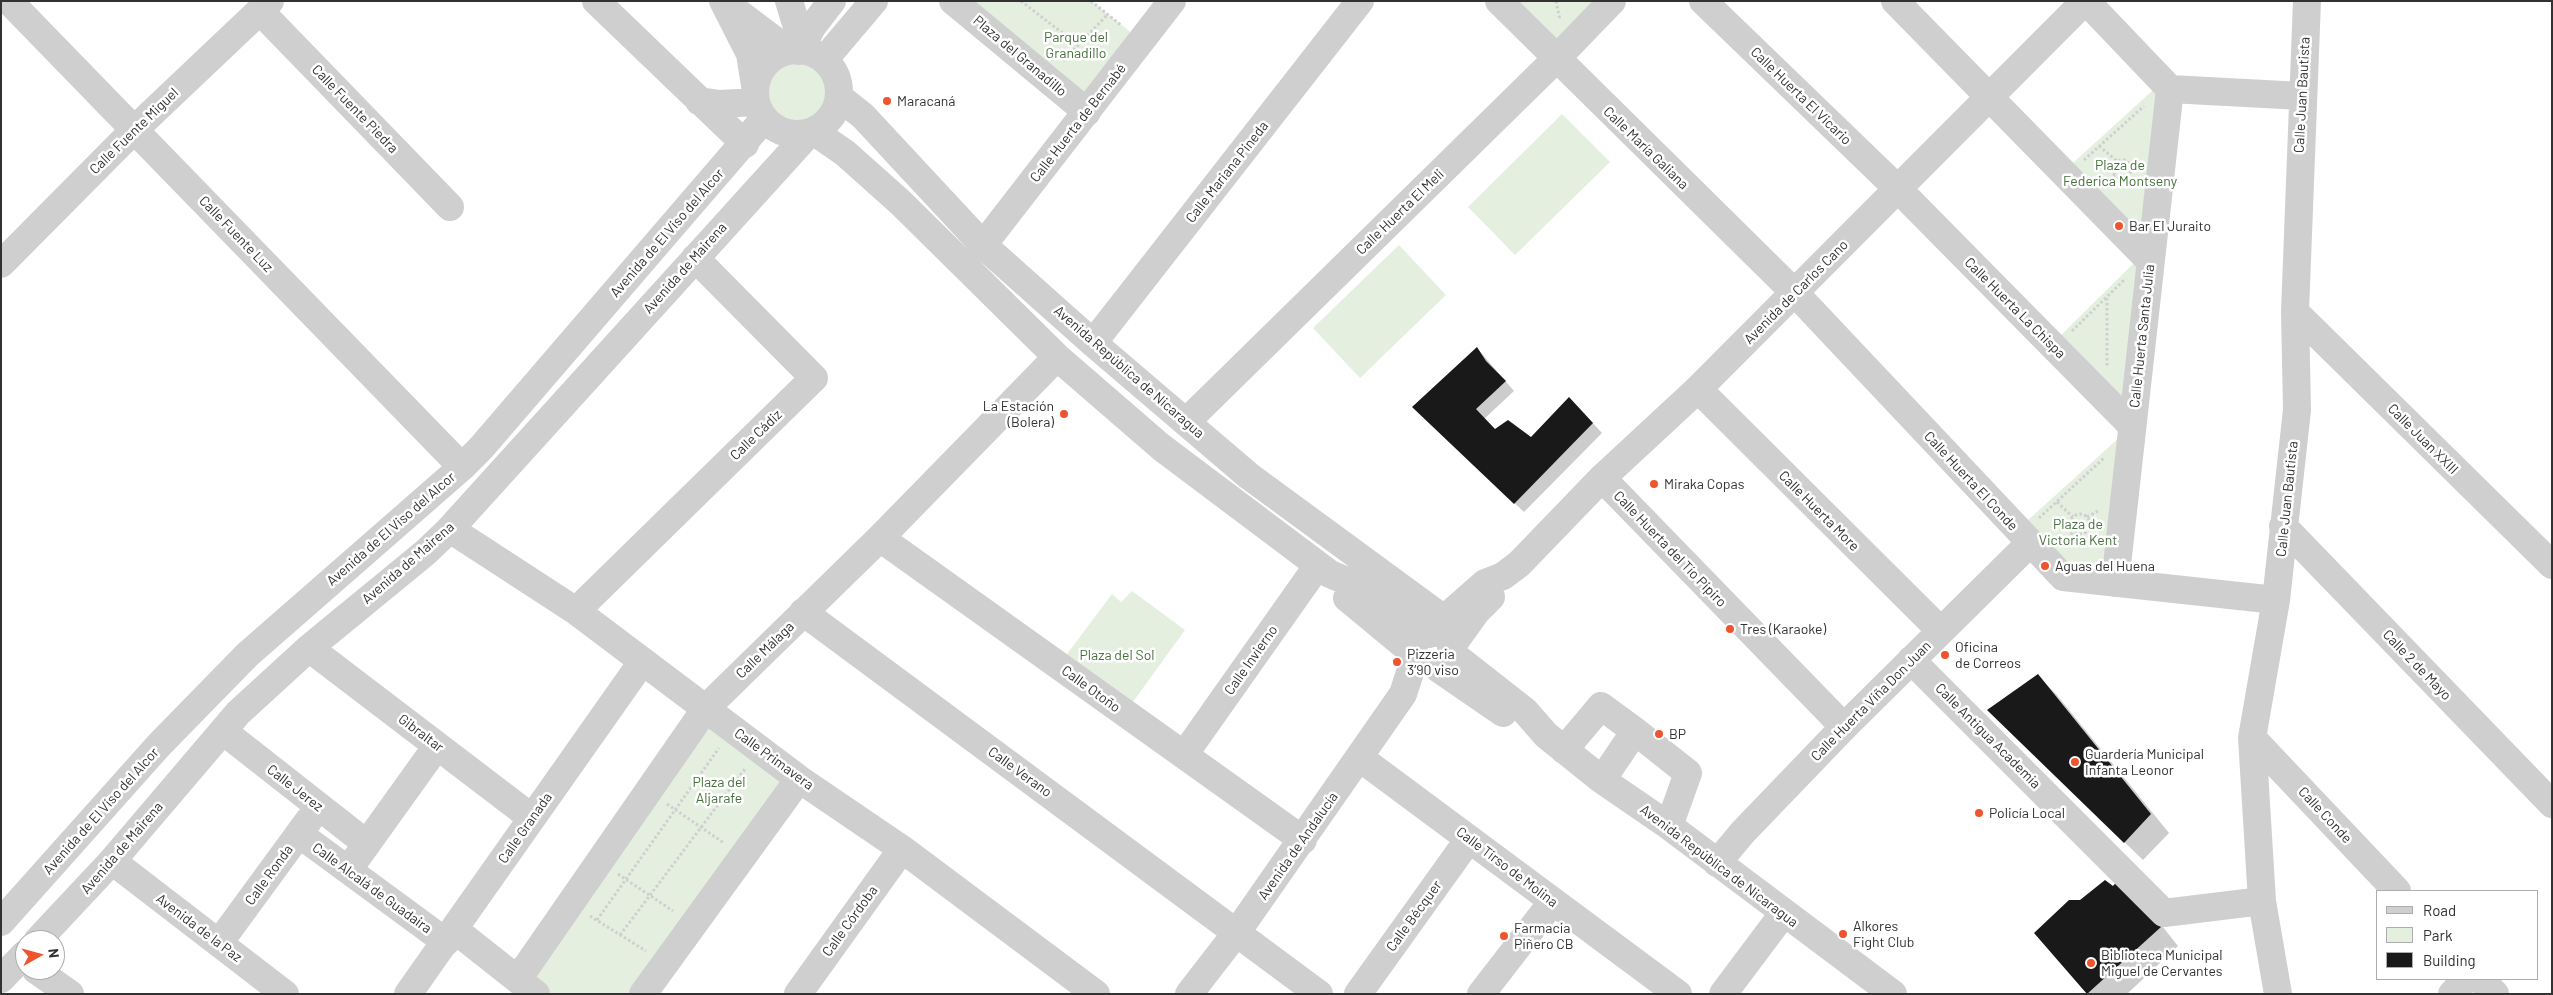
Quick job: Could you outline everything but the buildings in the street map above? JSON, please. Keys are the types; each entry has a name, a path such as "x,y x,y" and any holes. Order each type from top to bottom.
{"street":[{"name":"Calle Fuente Luz","path":"9,1 462,467"},
{"path":"596,1 745,144"},
{"path":"723,1 803,53 836,78 838,101 828,120 812,132 785,133 759,102 750,54 723,1"},
{"path":"789,1 803,53"},
{"path":"803,53 812,27 832,1"},
{"path":"759,102 760,73 767,63 777,55 803,53 874,1"},
{"name":"Plaza del Granadillo","path":"952,1 1087,112"},
{"name":"Calle Huerta de Bernabé","path":"984,245 1172,1"},
{"name":"Calle Mariana Pineda","path":"1093,343 1360,1"},
{"name":"Calle María Galiana","path":"1500,1 1556,59 1795,294"},
{"name":"Calle Huerta El Meli","path":"1186,422 1556,59 1612,1"},
{"name":"Calle Huerta El Vicario","path":"1704,1 1899,190"},
{"path":"1895,1 2148,259"},
{"path":"2086,1 2168,87 2302,96"},
{"name":"Avenida de Carlos Cano","path":"1434,648 1485,583 1503,576 1519,564 1602,478 1698,389 1795,294 2086,1"},
{"name":"Calle Juan Bautista","path":"2278,994 2262,901 2253,867 2252,738 2276,600 2297,410 2295,312 2307,1"},
{"name":"Calle Fuente Miguel","path":"1,264 255,8"},
{"name":"Calle Fuente Piedra","path":"255,8 450,206"},
{"name":"Calle Huerta Santa Julia","path":"2115,584 2148,259 2168,87"},
{"path":"699,101 720,104 759,102"},
{"name":"Avenida República de Nicaragua","path":"838,101 901,203"},
{"name":"Avenida República de Nicaragua","path":"838,101 863,116 984,245 1093,343 1249,476 1434,648"},
{"name":"Avenida de El Viso del Alcor","path":"1,922 159,745 247,655 462,467 745,144 759,102"},
{"name":"Avenida República de Nicaragua","path":"812,132 844,152 901,203 1057,357 1161,447 1324,570 1354,584 1434,648 1525,711 1555,742 1602,780 1669,826 1893,994"},
{"name":"Avenida de Mairena","path":"53,930 238,713 309,648 426,552 450,529 695,258 812,132"},
{"name":"Calle Huerta La Chispa","path":"1899,190 2105,399 2131,430"},
{"name":"Calle Cádiz","path":"576,611 814,378 695,258"},
{"name":"Calle Huerta El Conde","path":"1795,294 2063,577 2276,600"},
{"name":"Calle Juan XXIII","path":"2295,312 2552,565"},
{"name":"Calle Málaga","path":"527,986 570,904 706,708 880,538 1057,357"},
{"name":"Calle Huerta More","path":"1698,389 1941,631"},
{"name":"Calle Huerta del Tío Pipiro","path":"1602,478 1844,727"},
{"name":"Calle 2 de Mayo","path":"2283,526 2552,804"},
{"name":"Calle Primavera","path":"450,529 576,611 799,779 902,849 1096,994"},
{"name":"Calle Otoño","path":"880,538 1302,840"},
{"name":"Calle Huerta Viña Don Juan","path":"1717,863 1743,832 1844,727 1941,631 2026,539"},
{"name":"Calle Invierno","path":"1184,755 1324,570"},
{"name":"Calle Verano","path":"803,612 1320,994"},
{"name":"Gibraltar","path":"309,648 532,818"},
{"name":"Avenida de Andalucía","path":"1189,994 1237,932 1360,758 1434,648"},
{"name":"Calle Antigua Academia","path":"1911,660 2164,913 2262,901"},
{"name":"Calle Granada","path":"408,994 642,662"},
{"path":"1555,742 1601,706 1635,731 1688,773 1669,826"},
{"name":"Calle Jerez","path":"223,731 367,844"},
{"path":"1602,780 1635,731"},
{"name":"Calle Conde","path":"2252,738 2396,890"},
{"path":"347,870 438,746"},
{"name":"Calle Tirso de Molina","path":"1360,758 1678,994"},
{"path":"643,994 799,779"},
{"name":"Calle Ronda","path":"219,943 319,806"},
{"name":"Calle Alcalá de Guadaira","path":"299,834 347,870 450,936"},
{"name":"Calle Bécquer","path":"1358,994 1470,839"},
{"name":"Calle Córdoba","path":"798,994 902,849"},
{"name":"Avenida de la Paz","path":"112,862 219,943 275,991"},
{"path":"1481,994 1553,901"},
{"path":"1723,994 1784,914"},
{"path":"450,936 527,986"},
{"name":"Avenida de Mairena","path":"1,979 15,968"},
{"path":"54,980 70,994"},
{"path":"2452,994 2465,980"},
{"path":"2481,980 2495,994"}],"path":[{"path":"1021,1 1078,46"},
{"path":"1091,1 1142,41"},
{"path":"1047,78 1108,14"},
{"path":"2066,176 2168,87"},
{"path":"2099,146 2118,162 2126,161 2130,164 2129,176 2120,178 2115,175 2113,169 2118,162"},
{"path":"2055,348 2106,297 2148,259"},
{"path":"2105,399 2108,337 2106,297"},
{"path":"2026,539 2056,502 2131,430"},
{"path":"2056,502 2073,517"},
{"path":"2078,514 2087,517 2090,526 2086,532 2080,534 2074,531 2070,526 2073,517 2078,514"},
{"path":"597,920 732,729"},
{"path":"620,935 760,749"},
{"path":"648,791 742,856"},
{"path":"599,861 693,925"},
{"path":"570,904 665,964"}],"green space":[{"name":"Parque del Granadillo","path":"947,1 1091,1 1142,41 1087,112"},
{"path":"1499,1 1612,1 1556,59"},
{"path":"798,57 811,60 823,67 830,79 833,92 830,105 823,117 811,124 798,127 785,124 773,117 766,105 763,92 766,79 773,67 785,60"},
{"path":"2163,81 2170,89 2115,583 2063,577 2017,530 2132,426 2051,345 2143,254 2063,172"},
{"path":"1562,114 1610,162 1515,255 1468,207"},
{"path":"1399,245 1446,295 1360,378 1313,328"},
{"name":"Plaza del Sol","path":"1132,591 1185,630 1125,713 1058,666 1112,594 1121,602"},
{"name":"Plaza del Aljarafe","path":"706,708 799,779 643,994 536,994 518,979"}],"place":[{"name":"Maracaná","path":"887,101"},
{"name":"Bar El Juraito","path":"2119,226"},
{"name":"La Estación (Bolera)","path":"1064,414"},
{"name":"Miraka Copas","path":"1654,484"},
{"name":"Aguas del Huena","path":"2045,566"},
{"name":"Tres (Karaoke)","path":"1730,629"},
{"name":"Oficina de Correos","path":"1945,655"},
{"name":"Pizzeria 3’90 viso","path":"1397,662"},
{"name":"BP","path":"1659,734"},
{"name":"Guardería Municipal Infanta Leonor","path":"2075,762"},
{"name":"Policía Local","path":"1979,813"},
{"name":"Alkores Fight Club","path":"1843,934"},
{"name":"Farmacia Piñero CB","path":"1504,936"},
{"name":"Biblioteca Municipal Miguel de Cervantes","path":"2091,963"}],"park label":[{"name":"Plaza de Federica Montseny","path":"2120,174"},
{"name":"Plaza de Victoria Kent","path":"2078,532"}]}
